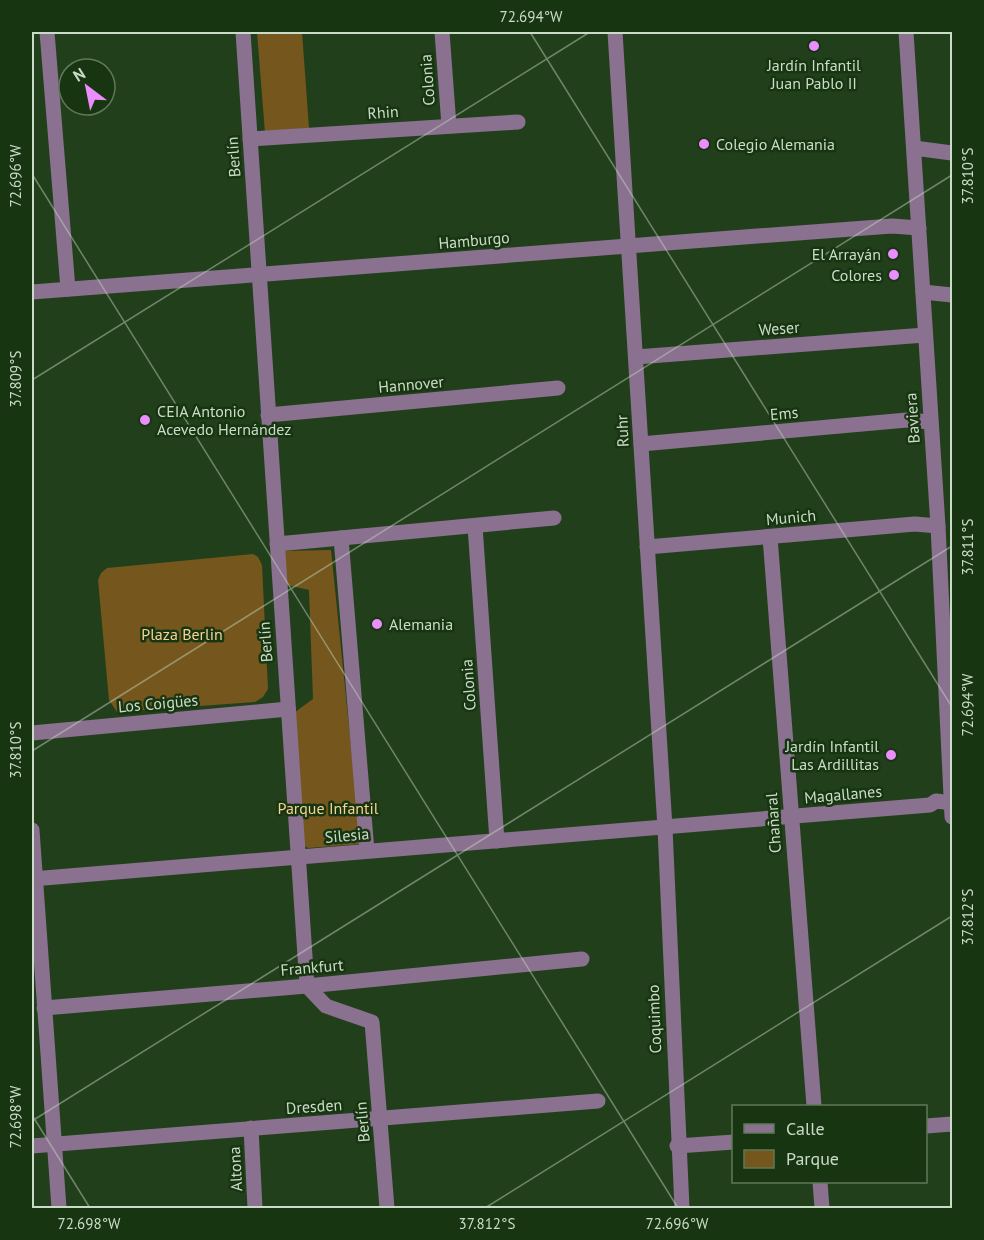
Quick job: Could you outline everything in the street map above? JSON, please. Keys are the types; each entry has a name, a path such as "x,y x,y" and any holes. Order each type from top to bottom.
{"street":[{"path":"47,32 68,290"},
{"name":"Berlín","path":"243,32 307,986 326,1006 372,1022 387,1209"},
{"name":"Colonia","path":"442,32 449,126"},
{"name":"Ruhr","path":"615,32 665,828"},
{"name":"Baviera","path":"906,32 938,526 952,807"},
{"name":"Rhin","path":"250,139 518,122"},
{"path":"914,148 952,153"},
{"name":"Hamburgo","path":"32,292 259,276 628,245 892,226 919,228"},
{"path":"923,292 952,295"},
{"name":"Weser","path":"636,357 925,335"},
{"name":"Hannover","path":"268,415 558,388"},
{"name":"Ems","path":"641,444 907,420 930,422"},
{"path":"277,544 554,519"},
{"name":"Munich","path":"647,547 915,524 938,526"},
{"name":"Colonia","path":"475,526 497,841"},
{"name":"Chañaral","path":"770,537 814,1105"},
{"path":"341,538 367,851"},
{"name":"Los Coigües","path":"32,733 288,709"},
{"name":"Magallanes","path":"665,828 930,805 936,801 952,807"},
{"name":"Silesia","path":"33,878 665,828"},
{"name":"Coquimbo","path":"665,828 677,1146 682,1209"},
{"path":"32,830 33,878 59,1209"},
{"name":"Frankfurt","path":"44,1008 307,986 582,959"},
{"name":"Dresden","path":"32,1146 598,1101"},
{"path":"927,1126 952,1124"},
{"name":"Altona","path":"251,1128 255,1209"},
{"path":"677,1146 732,1142"},
{"path":"820,1183 822,1209"}],"green space":[{"path":"257,32 302,32 309,128 265,133"},
{"name":"Parque Infantil","path":"331,550 361,844 308,848 302,844 291,715 313,699 309,590 283,584 281,551"},
{"name":"Plaza Berlin","path":"253,554 258,557 262,565 268,689 263,697 255,702 117,712 109,700 98,580 101,573 107,568"}],"place":[{"name":"Jardín Infantil Juan Pablo II","path":"814,46"},
{"name":"Colegio Alemania","path":"704,144"},
{"name":"El Arrayán","path":"893,254"},
{"name":"Colores","path":"894,275"},
{"name":"CEIA Antonio Acevedo Hernández","path":"145,420"},
{"name":"Alemania","path":"377,624"},
{"name":"Jardín Infantil Las Ardillitas","path":"891,755"}]}
